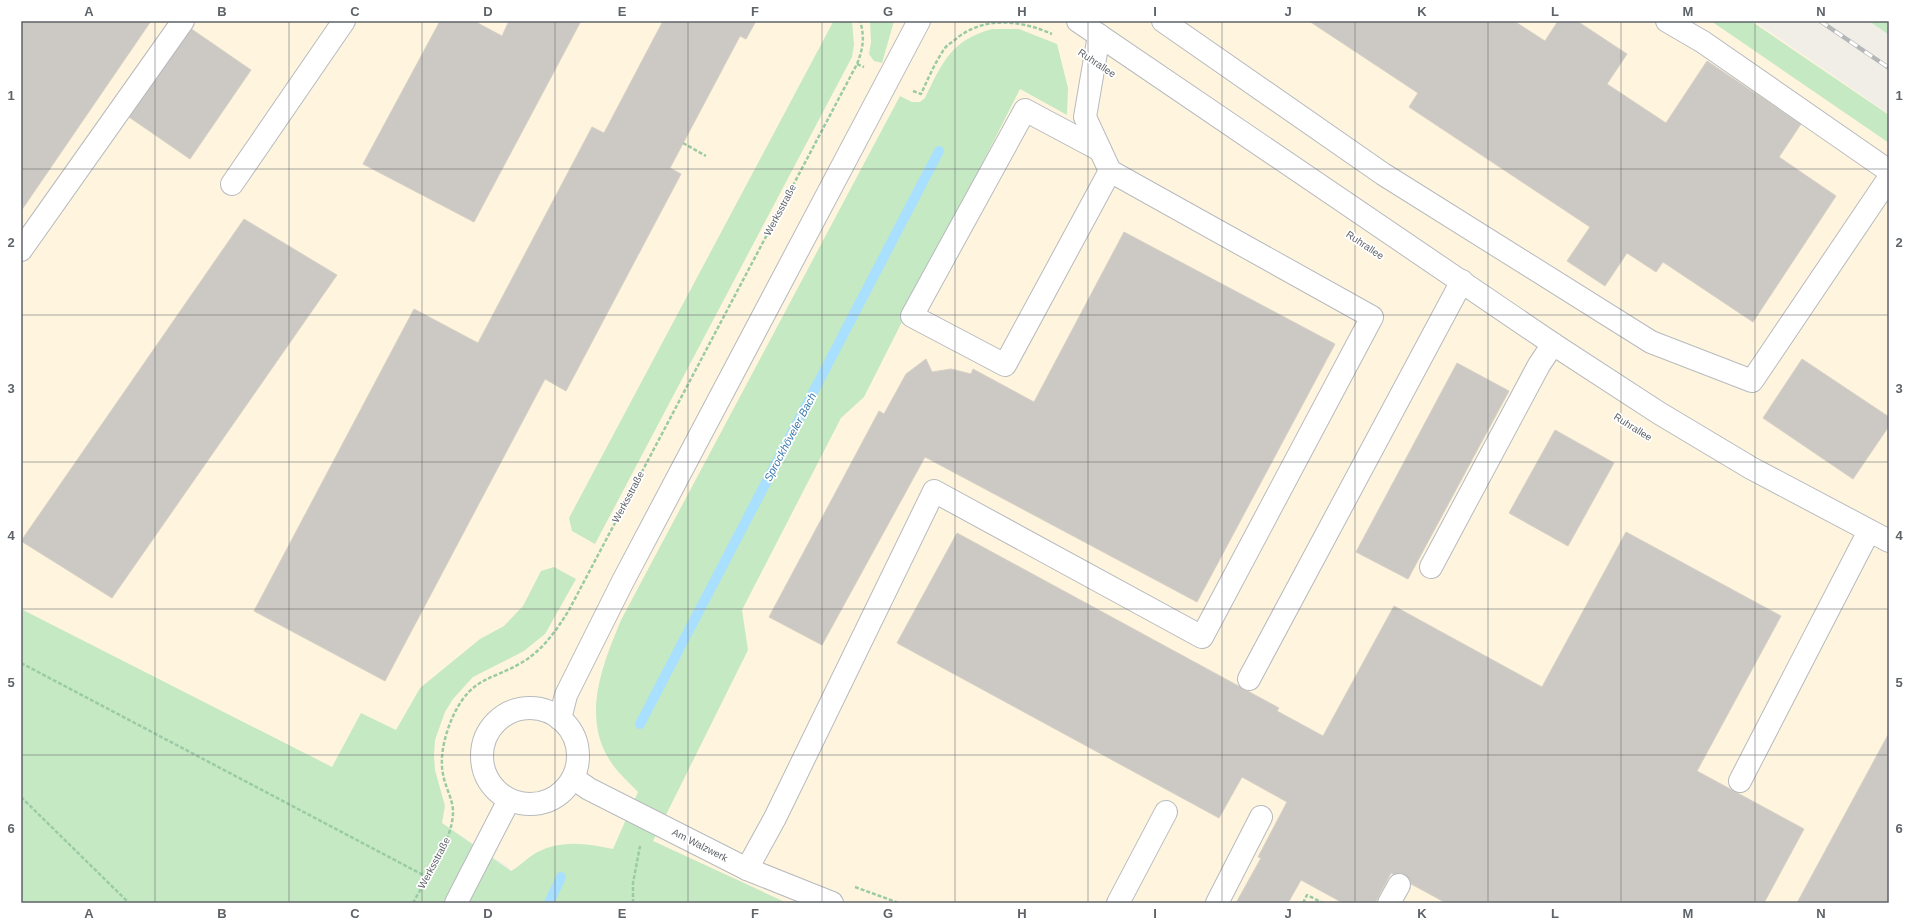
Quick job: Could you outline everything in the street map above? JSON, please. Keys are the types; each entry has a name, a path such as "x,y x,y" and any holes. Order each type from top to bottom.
{"street":[{"path":"21,250 183,21"},
{"path":"232,184 344,21"},
{"path":"560,718 566,695 623,581 889,81 919,21"},
{"path":"1078,21 1553,344 1659,414 1751,468 1889,541"},
{"path":"1163,21 1383,174 1651,342 1752,381 1889,178"},
{"path":"1667,21 1703,42 1889,171"},
{"path":"747,869 775,818 934,491 1202,637 1372,316 1110,171 1085,117 1099,35"},
{"path":"1100,150 1025,110 912,316 1005,365 1110,171"},
{"path":"1249,679 1462,281"},
{"path":"1431,567 1539,365 1553,344"},
{"path":"1740,781 1870,531"},
{"path":"530,708 546,711 560,718 571,731 577,746 578,762 573,778 562,793 545,802 527,805 509,800 495,790 486,777 482,762 482,745 489,730 500,718 514,711 530,708"},
{"name":"Am Walzwerk","path":"573,778 590,790 747,869 832,903"},
{"path":"456,903 509,800"},
{"path":"1118,903 1166,812"},
{"path":"1217,903 1261,817"}],"path":[{"name":"Werksstraße","path":"413,903 450,833 453,811 443,774 443,747 454,712 471,688 491,676 521,663 552,637 569,610 857,64 863,49 863,31 860,21"},
{"path":"857,64 889,81 921,94 932,70 946,48 967,30 986,23 1011,22 1042,29 1058,37"},
{"path":"683,143 706,156"},
{"path":"21,663 427,877"},
{"path":"21,797 129,903"},
{"path":"633,903 633,883 639,849"},
{"path":"1303,903 1307,895 1323,903"}],"shaded area":[{"path":"21,21 1754,21 1889,114 1889,903 787,903 653,841 518,880 508,867 442,823 21,609"}],"green space":[{"path":"832,21 852,21 854,45 852,57 595,544 572,531 569,518 833,22"},
{"path":"870,21 894,21 882,63 874,61 869,54 871,42"},
{"path":"1711,21 1751,21 1889,115 1889,143"},
{"path":"1869,21 1889,21 1889,35"},
{"path":"992,29 1019,29 1057,44 1068,88 1067,115 1020,89 864,397 841,418 742,610 748,650 653,841 787,903 21,903 21,609 332,767 361,713 396,730 420,688 480,639 504,626 523,606 541,571 554,567 576,579 545,634 524,651 473,677 453,699 445,712 435,740 434,755 435,770 445,806 442,823 511,871 531,856 551,847 581,844 613,849 638,792 613,765 603,748 598,730 596,711 601,674 621,620 900,96 912,102 920,102 925,98 943,64 957,46 978,34"}],"building":[{"path":"21,21 151,21 21,211"},
{"path":"440,21 474,21 502,36 509,21 581,21 474,222 363,164"},
{"path":"663,21 756,21 746,39 740,36 670,168 681,174 566,391 545,379 385,681 254,611 414,309 478,343 592,127 604,133"},
{"path":"1309,21 1514,21 1545,41 1558,21 1577,21 1627,54 1607,84 1666,123 1707,61 1801,124 1779,157 1836,196 1753,322 1663,262 1656,272 1627,253 1605,286 1567,261 1590,227 1409,107 1418,93"},
{"path":"190,28 251,70 190,159 129,117"},
{"path":"244,219 337,275 112,598 21,541"},
{"path":"1124,232 1335,344 1197,602 925,457 822,645 769,617 879,411 884,414 906,374 926,359 932,372 951,369 971,374 973,369 1034,402"},
{"path":"1802,359 1889,417 1889,426 1853,479 1763,418"},
{"path":"1457,363 1509,391 1408,579 1356,552"},
{"path":"1555,430 1614,463 1568,546 1509,513"},
{"path":"1626,532 1781,616 1697,771 1804,829 1764,903 1446,903 1391,873 1375,903 1343,903 1301,880 1288,903 1236,903 1261,858 1258,857 1287,802 1242,777 1219,818 897,643 957,533 1279,708 1277,711 1323,736 1394,606 1542,687"},
{"path":"1889,733 1889,903 1797,903"}],"waterway":[{"name":"Sprockhöveler Bach","path":"640,724 939,151"},
{"name":"Sprockhöveler Bach","path":"549,903 561,877"}],"railway":[{"path":"1820,21 1889,68"}]}
